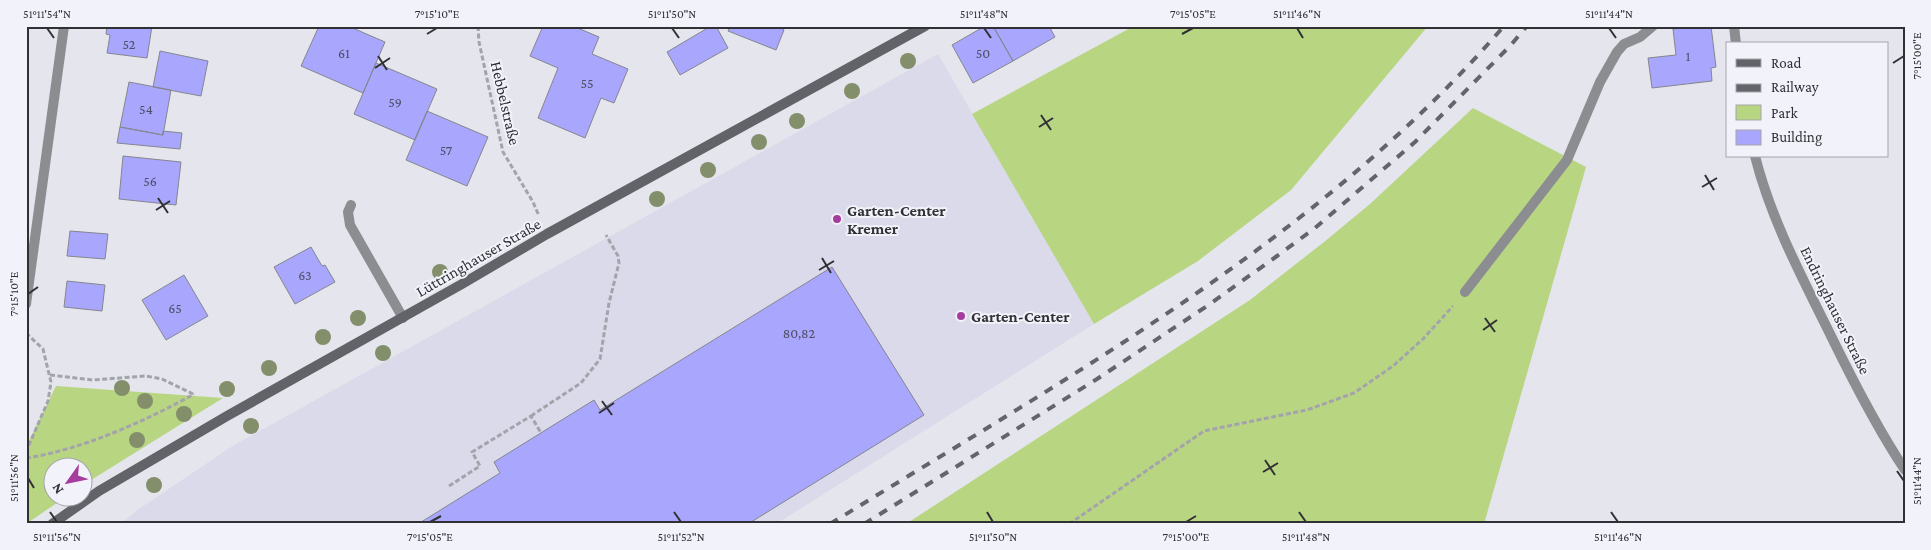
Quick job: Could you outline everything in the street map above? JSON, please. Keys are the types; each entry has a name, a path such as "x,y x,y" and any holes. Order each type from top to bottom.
{"street":[{"path":"26,304 64,26"},
{"name":"Lüttringhauser Straße","path":"52,524 99,491 236,411 403,318 547,234 925,26"},
{"path":"1466,292 1567,160 1600,82 1617,52 1624,44 1640,37 1652,26"},
{"path":"1734,26 1736,42"},
{"name":"Endringhauser Straße","path":"1757,158 1776,218 1812,297 1882,435 1905,470"},
{"path":"351,205 348,219 353,231 403,318"}],"path":[{"name":"Hebbelstraße","path":"478,26 479,42 503,152 533,202 547,234"},
{"path":"448,486 480,466 472,452 581,383 600,359 609,303 619,263 618,256 606,235"},
{"path":"1069,524 1204,431 1308,410 1354,392 1393,366 1423,339 1466,292"},
{"path":"26,333 43,349 51,382 48,401 26,452"},
{"path":"26,458 64,450 87,442 156,413 194,394 162,379 146,376 93,380 50,375"},
{"path":"531,416 541,433"}],"shaded area":[{"name":"Garten-Center Kremer","path":"938,54 1094,324 776,524 121,524 136,511 231,447"}],"green space":[{"path":"1134,26 1428,26 1291,190 1198,261 1094,324 972,114"},
{"path":"1473,108 1586,167 1484,524 906,524 1250,300 1370,204"},
{"path":"56,386 223,398 92,479 92,458 42,458 42,508 49,508 26,524 26,447"}],"building":[{"path":"107,26 152,26 147,58 107,53 110,35 106,34"},
{"path":"319,26 348,26 385,42 363,93 301,66"},
{"path":"543,26 573,26 599,37 592,54 628,69 614,103 601,98 585,138 538,118 558,68 530,56"},
{"path":"711,26 716,26 728,48 680,75 667,52"},
{"path":"730,26 778,26 784,30 776,50 728,31"},
{"path":"985,26 993,26 1013,61 973,83 952,45"},
{"path":"993,26 1049,26 1055,37 1013,61"},
{"path":"1711,26 1716,67 1711,68 1712,81 1652,88 1648,58 1676,55 1673,29"},
{"path":"160,51 208,61 201,96 153,87"},
{"path":"376,63 437,89 415,140 354,114"},
{"path":"129,82 171,90 163,135 120,127"},
{"path":"427,111 488,137 467,186 406,160"},
{"path":"120,127 163,135 163,131 182,133 180,149 117,143"},
{"path":"123,156 181,162 176,205 119,199"},
{"path":"70,231 108,234 105,259 67,256"},
{"path":"311,247 322,266 325,265 335,282 295,304 274,267"},
{"path":"832,267 924,415 748,524 418,524 500,473 494,462 594,400 600,410"},
{"path":"184,275 208,316 166,340 142,300"},
{"path":"67,281 105,285 102,311 64,307"}],"railway":[{"path":"830,524 1009,415 1098,358 1186,300 1272,239 1354,173 1432,103 1504,26"},
{"path":"864,524 1097,379 1210,304 1315,228 1415,142 1510,46 1527,26"}],"place":[{"name":"Garten-Center Kremer","path":"837,219"},
{"name":"Garten-Center","path":"961,316"}]}
